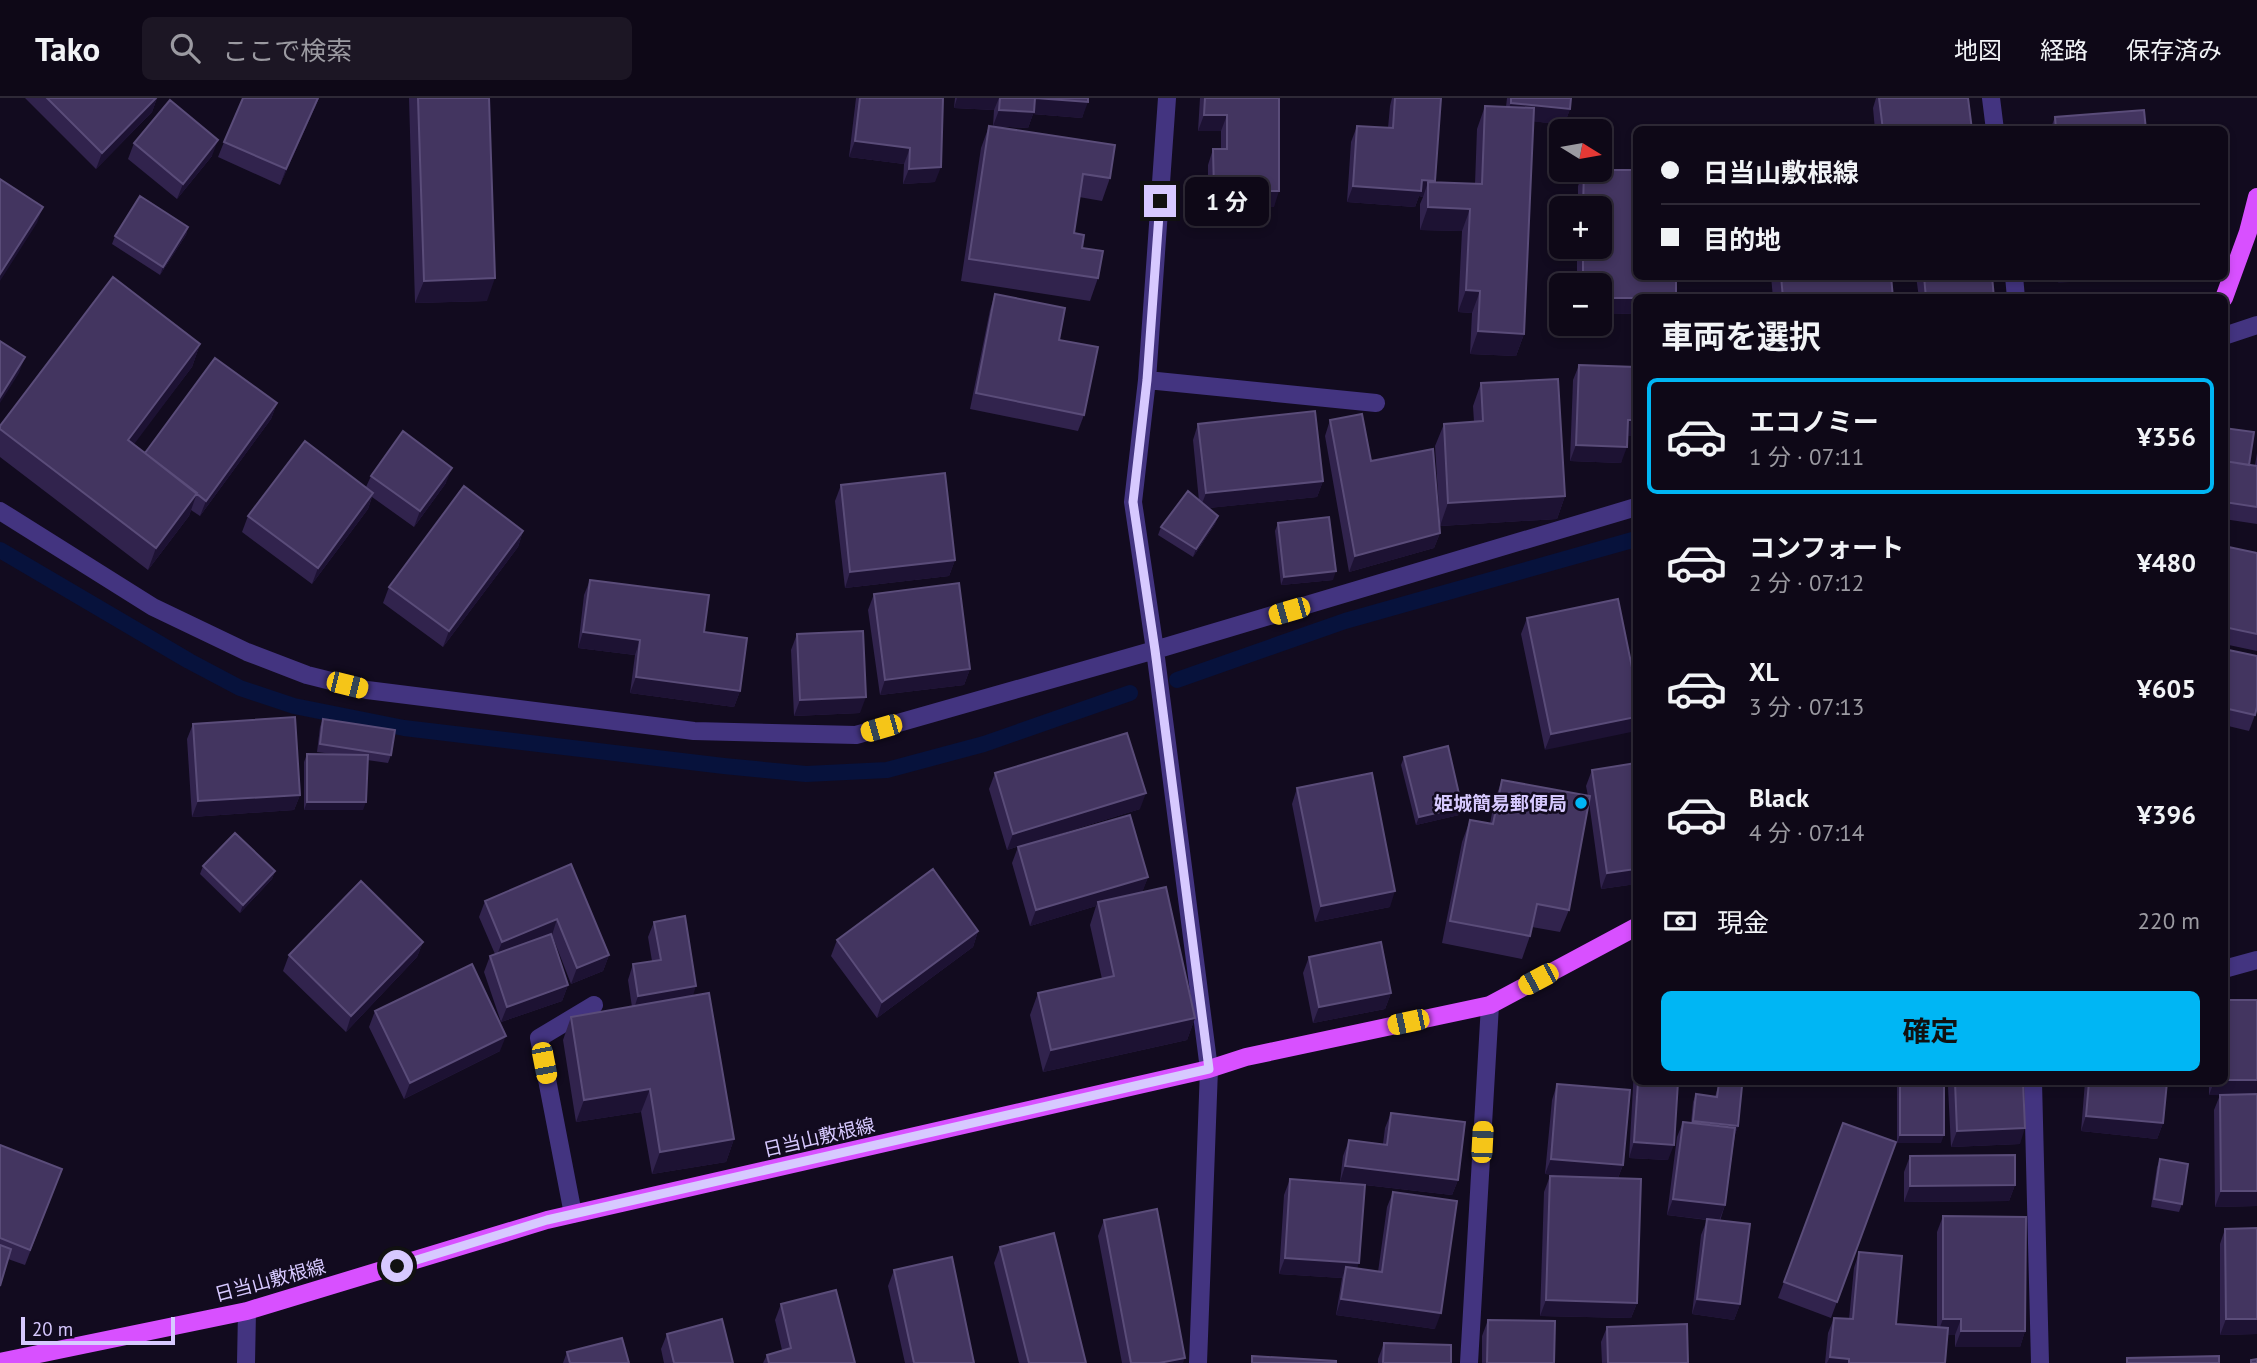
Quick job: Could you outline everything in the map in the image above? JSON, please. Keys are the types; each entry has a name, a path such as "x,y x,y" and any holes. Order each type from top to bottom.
{"main road":[{"path":"2225,294 2248,232 2257,197"},
{"name":"日当山敷根線","path":"0,1362 247,1311 547,1220 1209,1069 1246,1057 1490,1004 1633,929"}],"street":[{"path":"1167,98 1147,380 1133,502 1155,650 1209,1069 1198,1363"},
{"path":"1991,98 1994,126"},
{"path":"2228,335 2257,325"},
{"path":"1147,380 1376,404"},
{"path":"0,511 153,607 247,652 307,675 367,690 694,731 856,735 1155,650 1633,508"},
{"path":"2228,968 2257,960"},
{"path":"1469,1363 1490,1004"},
{"path":"573,1214 539,1038 594,1005"},
{"path":"2034,1085 2040,1363"},
{"path":"246,1363 247,1311"}],"building":[{"path":"47,98 156,98 102,153"},
{"path":"243,98 318,98 286,169 224,142"},
{"path":"418,98 489,98 495,278 424,281"},
{"path":"860,98 943,98 941,167 909,169 910,148 855,141"},
{"path":"1000,98 1035,98 1034,112 999,110"},
{"path":"1035,98 1088,98 1088,102"},
{"path":"1205,98 1279,98 1279,191 1214,191 1213,149 1227,149 1227,115 1204,115"},
{"path":"1395,98 1441,98 1435,181 1422,180 1421,191 1353,186 1357,126 1393,128"},
{"path":"1511,98 1571,98 1570,109 1511,103"},
{"path":"1879,98 1968,98 1972,126 1882,126"},
{"path":"170,100 218,140 183,184 134,143"},
{"path":"1485,106 1534,108 1524,334 1478,331 1480,291 1466,290 1470,209 1428,207 1428,182 1482,184"},
{"path":"2144,110 2146,126 2056,126 2055,117"},
{"path":"989,126 1115,145 1110,178 1083,174 1074,233 1084,235 1082,248 1103,251 1098,278 969,259"},
{"path":"1612,170 1633,170 1633,280 1676,280 1676,294 1633,294 1633,298 1612,298 1612,273 1583,273 1583,259 1612,259 1612,196 1583,196 1584,182 1612,182"},
{"path":"0,179 43,207 0,274"},
{"path":"140,196 188,227 163,267 115,236"},
{"path":"113,277 200,344 128,440 197,493 156,548 0,429"},
{"path":"1781,280 1891,280 1893,294 1783,294"},
{"path":"1924,280 1992,280 1994,294 1926,294"},
{"path":"995,294 1065,308 1059,340 1098,347 1084,415 976,393"},
{"path":"0,341 25,357 0,397"},
{"path":"215,358 277,403 206,501 145,453"},
{"path":"1579,365 1633,367 1633,420 1628,420 1627,447 1576,445"},
{"path":"1558,379 1565,496 1448,503 1444,424 1483,421 1481,383"},
{"path":"1315,411 1323,481 1206,493 1198,424"},
{"path":"1362,414 1371,461 1433,449 1440,533 1355,556 1330,420"},
{"path":"2228,429 2254,432 2249,465 2228,462"},
{"path":"403,431 452,468 420,511 371,476"},
{"path":"305,441 373,493 318,568 248,516"},
{"path":"2228,462 2257,466 2257,507 2228,503"},
{"path":"945,473 955,560 850,572 841,485"},
{"path":"464,486 523,531 449,631 389,587"},
{"path":"1188,491 1218,516 1196,549 1161,527"},
{"path":"1329,517 1336,571 1284,577 1278,523"},
{"path":"2228,547 2257,553 2257,634 2228,628"},
{"path":"590,580 709,595 704,632 747,638 740,691 636,677 640,640 583,632"},
{"path":"959,583 970,669 885,680 874,594"},
{"path":"1618,599 1633,672 1633,718 1551,734 1527,618"},
{"path":"863,631 866,697 800,700 797,634"},
{"path":"2228,650 2257,656 2255,715 2228,709"},
{"path":"295,717 300,795 198,801 193,724"},
{"path":"323,719 395,730 391,755 320,744"},
{"path":"1127,733 1146,793 1013,834 995,773"},
{"path":"1448,746 1462,807 1419,817 1404,757"},
{"path":"307,754 368,755 366,802 307,802"},
{"path":"1633,763 1633,869 1607,873 1592,770"},
{"path":"1372,773 1395,891 1321,906 1297,788"},
{"path":"1502,780 1590,796 1569,910 1537,904 1530,936 1450,921 1470,820 1493,824"},
{"path":"1130,815 1148,877 1036,910 1018,847"},
{"path":"235,833 275,871 243,905 203,866"},
{"path":"571,864 609,955 577,968 557,919 502,942 485,901"},
{"path":"933,869 978,931 882,1002 837,940"},
{"path":"361,881 423,942 351,1016 289,955"},
{"path":"1166,887 1195,1018 1051,1050 1038,993 1114,976 1098,902"},
{"path":"685,916 696,986 638,996 633,964 661,960 654,922"},
{"path":"551,934 568,985 507,1007 490,956"},
{"path":"1381,942 1391,993 1319,1007 1309,957"},
{"path":"472,964 506,1036 410,1083 375,1011"},
{"path":"709,993 734,1139 660,1152 650,1089 584,1100 571,1017"},
{"path":"2228,1000 2257,1000 2257,1080 2228,1080"},
{"path":"1557,1084 1630,1090 1623,1165 1551,1159"},
{"path":"1638,1085 1678,1085 1674,1145 1634,1142"},
{"path":"1719,1085 1742,1086 1738,1126 1693,1121 1696,1094 1717,1097"},
{"path":"1900,1085 1944,1085 1944,1135 1900,1135"},
{"path":"1955,1085 2023,1085 2025,1128 1957,1131"},
{"path":"2089,1085 2167,1085 2163,1123 2086,1116"},
{"path":"2257,1094 2257,1191 2221,1191 2220,1095"},
{"path":"1391,1113 1465,1122 1458,1180 1345,1166 1349,1140 1387,1145"},
{"path":"1683,1122 1735,1128 1725,1205 1673,1199"},
{"path":"1843,1123 1896,1142 1837,1302 1784,1282"},
{"path":"0,1145 62,1169 30,1250 0,1238"},
{"path":"2015,1155 2015,1185 1910,1186 1910,1156"},
{"path":"2160,1159 2188,1164 2182,1204 2154,1199"},
{"path":"1550,1176 1641,1179 1637,1303 1546,1300"},
{"path":"1290,1179 1365,1185 1359,1263 1285,1258"},
{"path":"1393,1192 1457,1201 1441,1313 1341,1299 1346,1267 1382,1272"},
{"path":"1157,1209 1185,1358 1159,1363 1131,1363 1104,1220"},
{"path":"1943,1216 2026,1217 2025,1331 1961,1331 1961,1319 1943,1319"},
{"path":"1707,1219 1750,1224 1740,1304 1697,1299"},
{"path":"2257,1228 2257,1319 2226,1319 2225,1229"},
{"path":"1054,1233 1086,1363 1029,1363 1000,1247"},
{"path":"0,1245 11,1249 0,1286"},
{"path":"1859,1252 1902,1256 1896,1324 1948,1328 1945,1363 1849,1363 1849,1359 1830,1357 1834,1318 1853,1319"},
{"path":"952,1257 974,1363 914,1363 894,1270"},
{"path":"836,1290 855,1363 769,1363 767,1355 791,1348 781,1304"},
{"path":"722,1319 733,1363 674,1363 667,1334"},
{"path":"1488,1320 1555,1321 1554,1363 1487,1363"},
{"path":"1687,1324 1688,1363 1608,1363 1607,1327"},
{"path":"622,1338 629,1363 570,1363 567,1352"},
{"path":"1384,1343 1451,1345 1451,1363 1383,1363"},
{"path":"1252,1356 1336,1361 1336,1363 1252,1363"},
{"path":"2219,1356 2219,1363 2127,1363 2127,1358"}],"waterway":[{"path":"1177,680 1345,621 1633,540"},
{"path":"0,550 240,688 294,706 404,728 806,774 887,770 984,744 1130,693"}],"place":[{"name":"姫城簡易郵便局","path":"1581,803"}],"route":[{"path":"397,1266 547,1220 1209,1069 1155,650 1133,502 1147,380 1160,201"}]}
